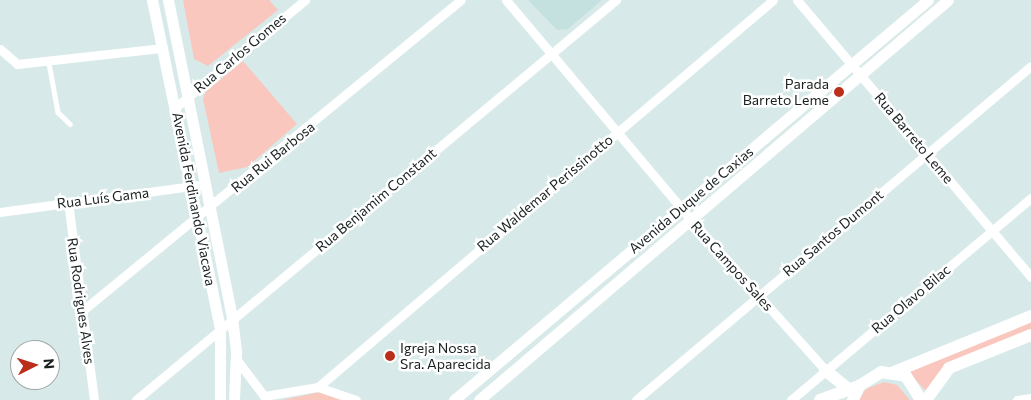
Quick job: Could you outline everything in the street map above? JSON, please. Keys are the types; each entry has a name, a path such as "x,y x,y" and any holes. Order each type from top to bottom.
{"main road":[{"path":"820,400 854,392 875,374 894,372 1031,316"},
{"path":"926,400 949,368 1031,335"},
{"path":"825,370 854,392"},
{"path":"894,372 915,385 921,400"}],"street":[{"name":"Avenida Ferdinando Viacava","path":"152,0 176,107 220,328 220,400"},
{"name":"Avenida Ferdinando Viacava","path":"168,0 189,96 232,318 236,360 234,400"},
{"name":"Rua Carlos Gomes","path":"176,107 305,0"},
{"name":"Rua Rui Barbosa","path":"82,311 198,218 461,0"},
{"name":"Rua Campos Sales","path":"506,0 692,222 825,370"},
{"name":"Rua Benjamim Constant","path":"136,400 232,318 616,0"},
{"name":"Rua Waldemar Perissinotto","path":"318,387 772,0"},
{"name":"Rua Barreto Leme","path":"797,0 1031,278"},
{"name":"Avenida Duque de Caxias","path":"454,400 928,0"},
{"name":"Avenida Duque de Caxias","path":"479,400 692,222 860,74 948,0"},
{"path":"0,48 17,64 49,63 163,48"},
{"name":"Rua Santos Dumont","path":"636,400 1031,66"},
{"name":"Rua Luís Gama","path":"0,212 206,184"},
{"name":"Rua Olavo Bilac","path":"791,400 1031,198"},
{"name":"Rua Rodrigues Alves","path":"68,202 94,400"},
{"path":"236,360 262,398 318,387 356,400"},
{"path":"1016,400 1031,398"}],"lane":[{"path":"49,63 58,112 70,124"}],"shaded area":[{"path":"183,0 269,0 278,10 208,66 194,59"},
{"path":"528,0 602,0 568,29 557,30"},
{"path":"243,61 297,124 247,167 219,173 203,99 206,91"},
{"path":"1031,321 1031,332 962,359 926,391 907,371"},
{"path":"884,382 897,385 910,400 859,400 866,389"},
{"path":"320,392 344,400 282,400"}],"place":[{"name":"Parada Barreto Leme","path":"839,92"},
{"name":"Igreja Nossa Sra. Aparecida","path":"390,356"}]}
